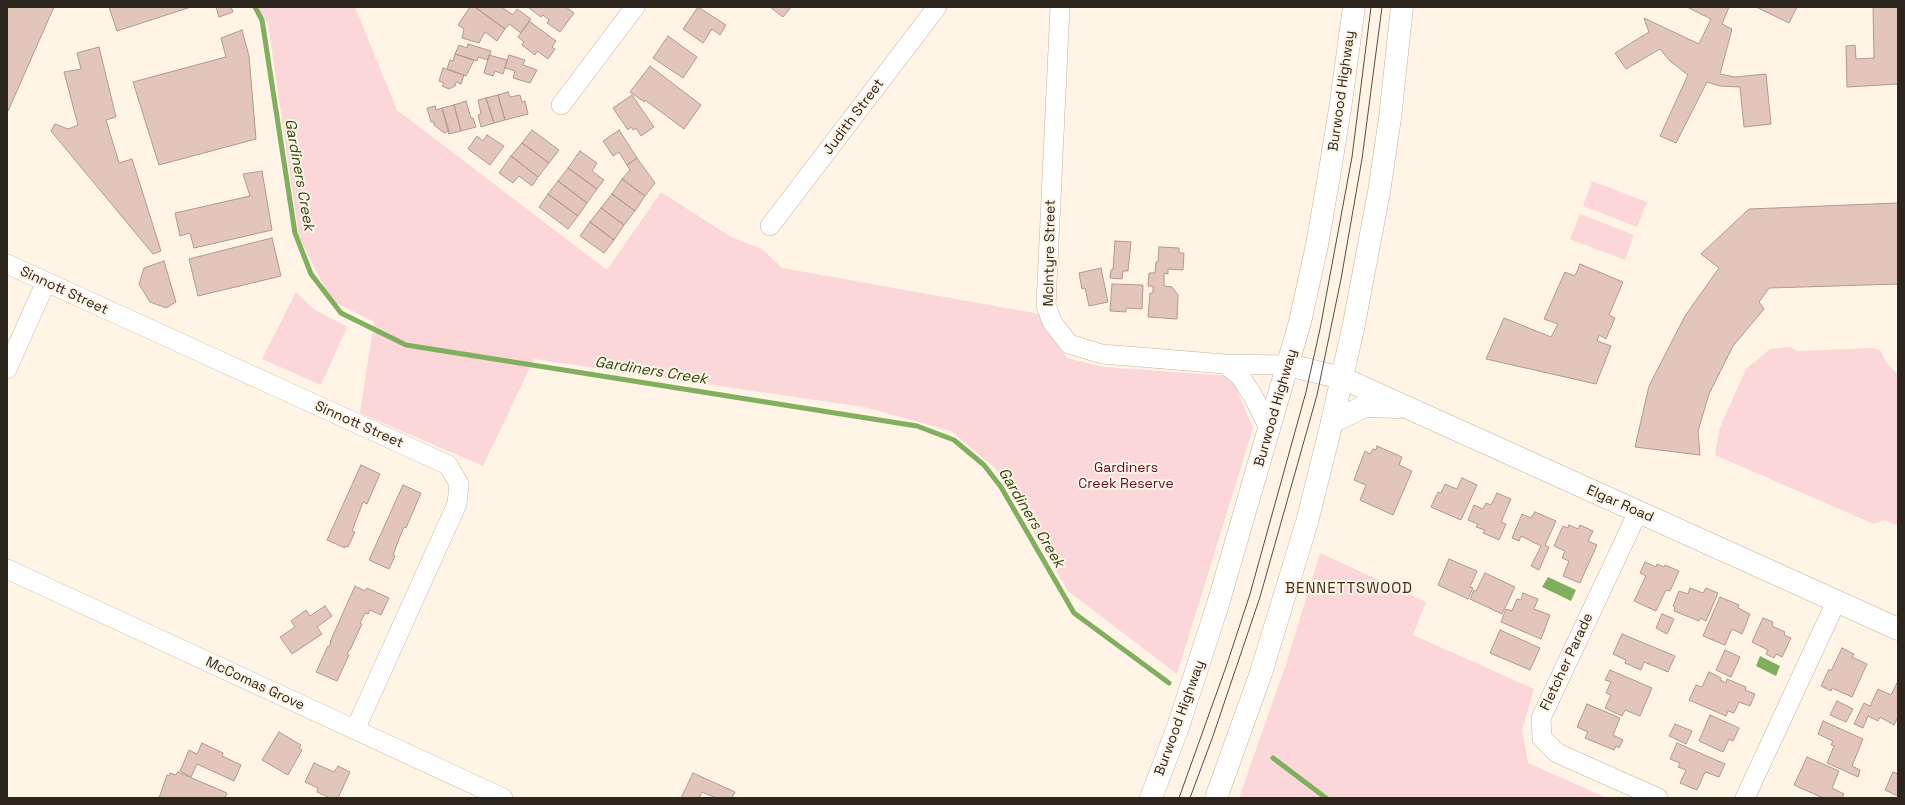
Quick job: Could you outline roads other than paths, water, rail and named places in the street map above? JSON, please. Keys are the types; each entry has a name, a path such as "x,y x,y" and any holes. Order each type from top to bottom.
{"main road":[{"name":"Burwood Highway","path":"1151,798 1203,653 1288,365 1316,245 1340,109 1354,7"},
{"path":"1216,798 1266,658 1307,522 1332,422 1379,192 1391,111 1402,7"},
{"name":"Elgar Road","path":"1288,365 1342,378 1898,630"},
{"path":"1332,422 1365,406 1406,407"}],"street":[{"path":"561,105 634,7"},
{"name":"Judith Street","path":"770,226 937,7"},
{"name":"McIntyre Street","path":"1060,7 1046,305 1052,322 1069,344 1102,354 1224,364 1288,365"},
{"name":"Sinnott Street","path":"7,264 448,465 459,484 458,504 355,730"},
{"path":"7,369 46,282"},
{"path":"1224,364 1240,376 1260,408 1270,430"},
{"name":"Fletcher Parade","path":"1638,512 1541,718 1542,738 1557,753 1658,798"},
{"name":"McComas Grove","path":"7,569 503,798"},
{"path":"1745,798 1836,602"}],"waterway":[{"name":"Gardiners Creek","path":"255,7 262,20 295,233 311,274 341,313 406,345 917,426 954,440 984,465 1001,487 1074,613 1169,683"},
{"name":"Gardiners Creek","path":"1273,758 1326,798"}],"tram line":[{"path":"1179,798 1227,664 1250,594 1306,392 1320,329 1352,157 1371,7"},
{"path":"1190,798 1213,736 1260,597 1317,395 1341,279 1362,159 1382,7"}],"district":[{"name":"BENNETTSWOOD","path":"1349,589"}],"park label":[{"name":"Gardiners Creek Reserve","path":"1126,476"}]}
